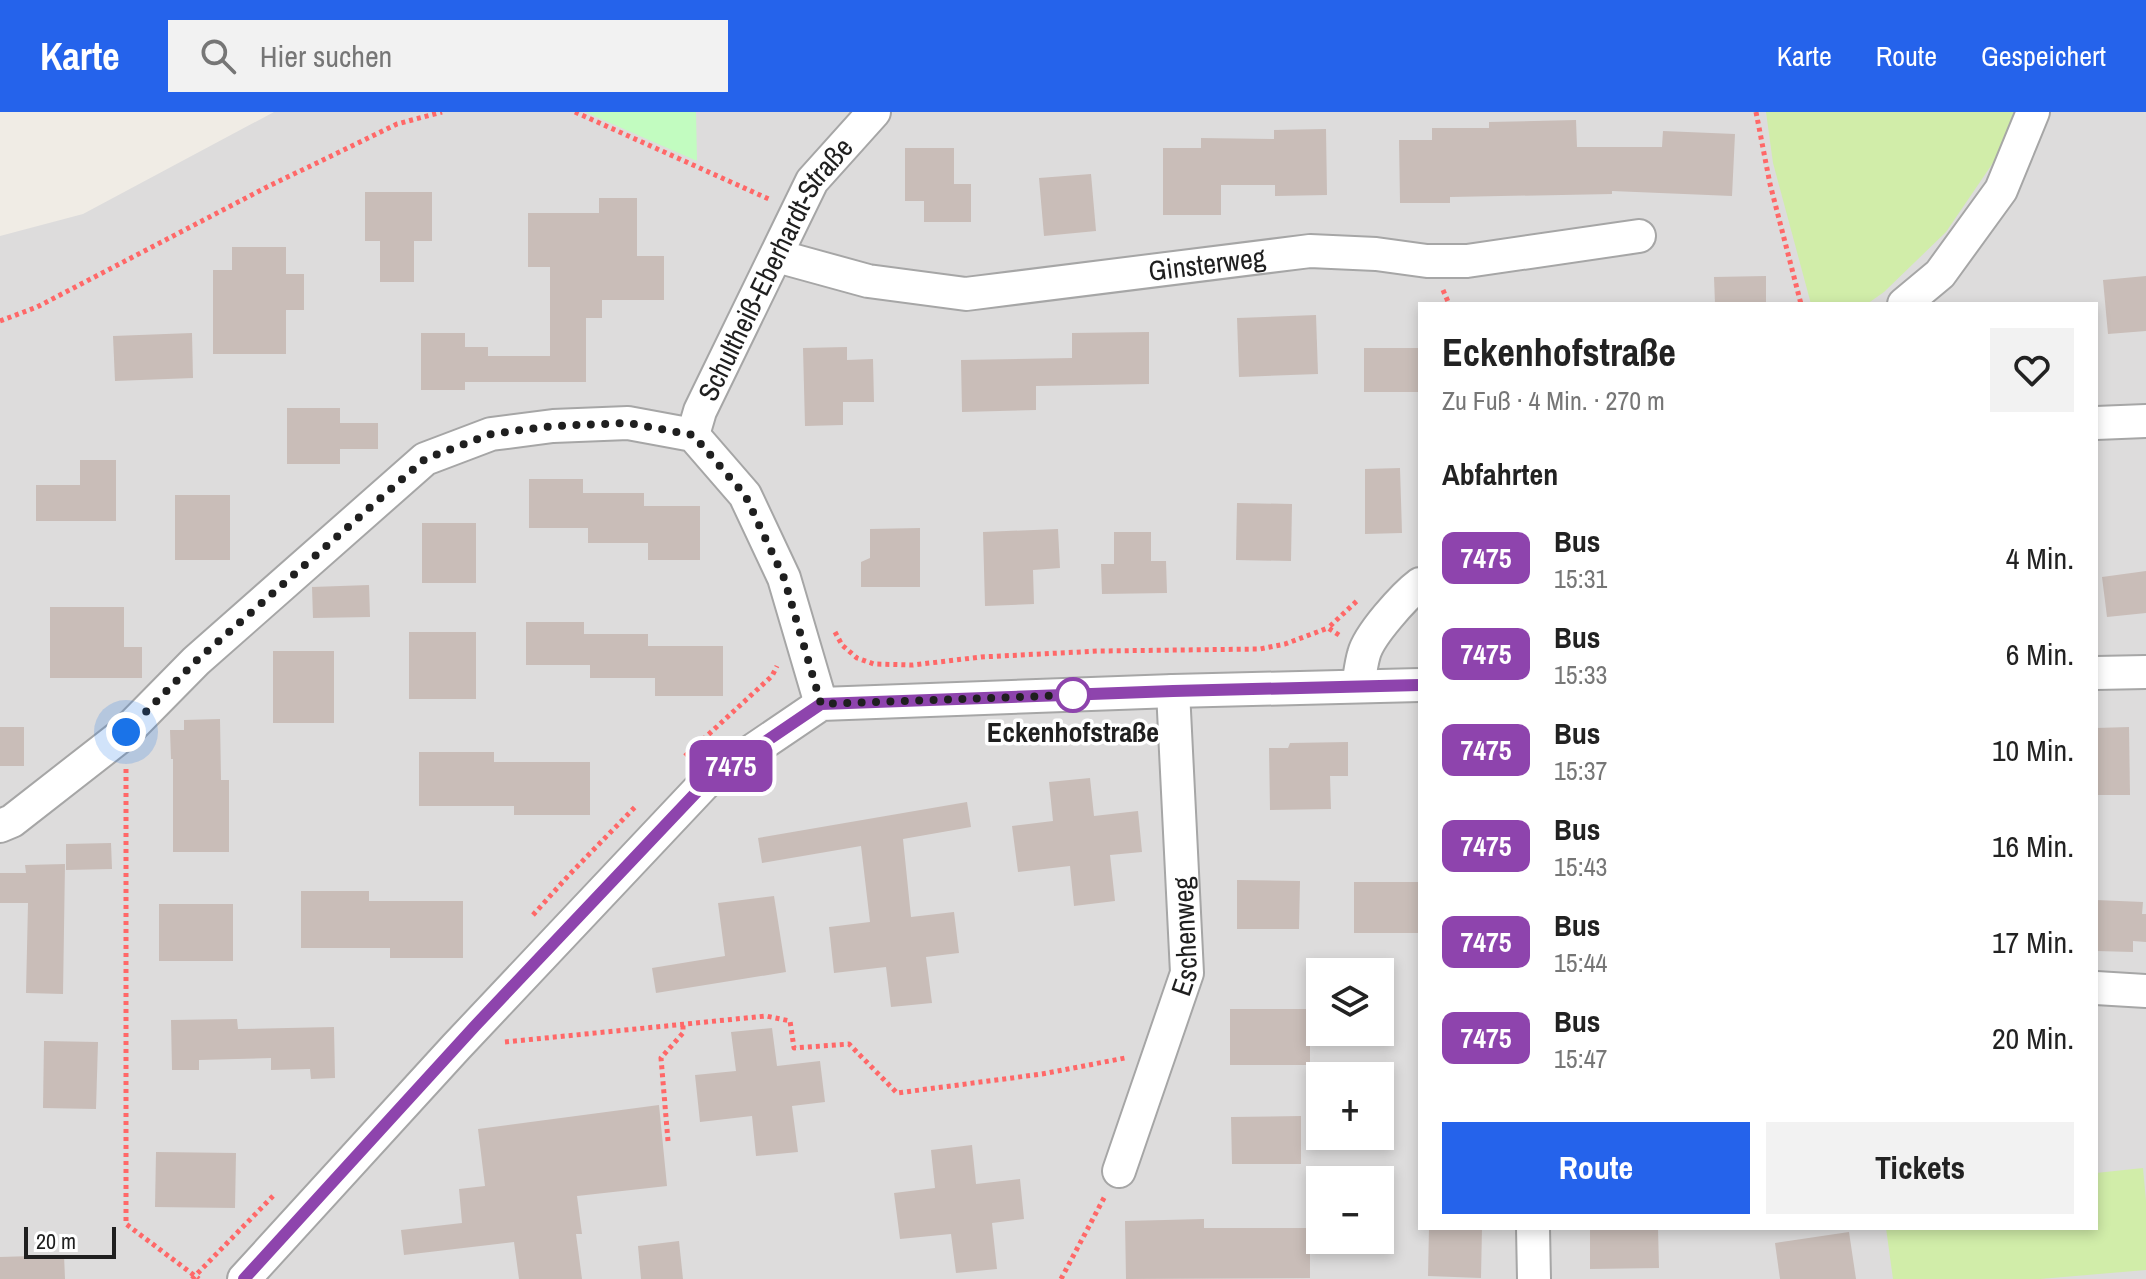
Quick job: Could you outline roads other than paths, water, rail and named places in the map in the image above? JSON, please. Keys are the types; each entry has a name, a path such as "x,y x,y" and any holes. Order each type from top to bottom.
{"street":[{"name":"Schultheiß-Eberhardt-Straße","path":"693,435 700,411 812,181 874,112"},
{"path":"1906,302 1940,274 2001,190 2033,112"},
{"name":"Ginsterweg","path":"777,256 868,281 966,294 1310,251 1376,254 1427,261 1467,261 1639,236"},
{"path":"2098,423 2146,421"},
{"path":"0,826 12,821 126,732 196,661 425,459 491,434 553,426 628,423 693,435 745,495 784,578 821,704"},
{"path":"1358,686 1364,651 1408,593 1418,586"},
{"path":"2098,673 2146,672"},
{"path":"244,1279 456,1047 706,782 821,704 1418,685"},
{"name":"Eschenweg","path":"1119,1171 1187,973 1173,691"},
{"path":"2098,988 2146,991"},
{"path":"1533,1230 1534,1279"}],"place":[{"name":"Eckenhofstraße","path":"1073,695"}]}
